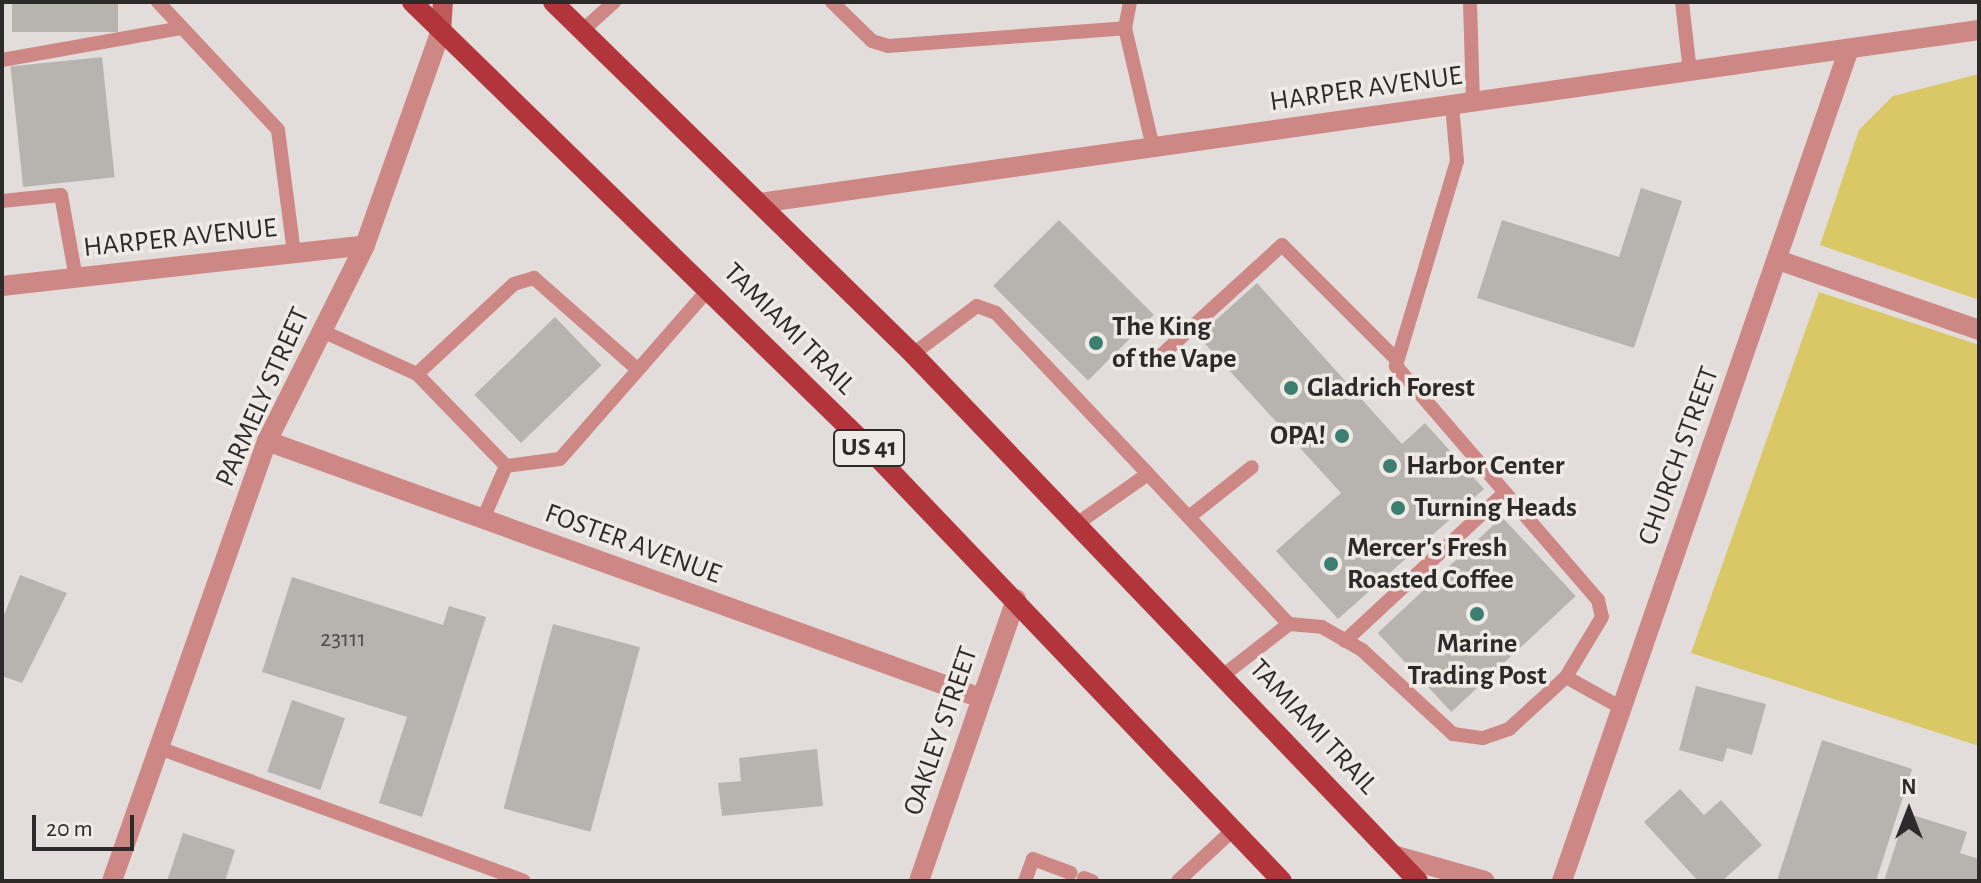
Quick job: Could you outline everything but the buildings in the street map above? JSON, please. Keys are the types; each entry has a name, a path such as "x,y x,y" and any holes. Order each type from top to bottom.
{"main road":[{"name":"TAMIAMI TRAIL","path":"412,2 709,289 1016,599 1282,881"},
{"path":"441,30 443,2"},
{"name":"TAMIAMI TRAIL","path":"553,2 913,354 1225,674 1418,881"}],"street":[{"name":"PARMELY STREET","path":"112,881 267,441 365,245 441,30"},
{"name":"HARPER AVENUE","path":"760,203 1979,30"},
{"name":"CHURCH STREET","path":"1562,881 1849,49"},
{"name":"HARPER AVENUE","path":"2,286 365,245"},
{"path":"1778,260 1979,330"},
{"name":"FOSTER AVENUE","path":"267,441 981,698"},
{"name":"OAKLEY STREET","path":"919,881 1016,599"},
{"path":"1396,856 1485,881"}],"lane":[{"path":"158,2 278,130 294,253"},
{"path":"583,30 614,2"},
{"path":"832,2 872,41 888,46 1112,24 1125,28"},
{"path":"1130,2 1125,28 1153,147"},
{"path":"1470,2 1473,102"},
{"path":"1682,2 1690,72"},
{"path":"2,60 182,28"},
{"path":"1396,359 1457,161 1452,105"},
{"path":"2,201 61,195 76,278"},
{"path":"913,354 977,306 996,313 1289,624 1322,627 1345,641 1453,734 1483,738 1509,729 1566,677 1602,617 1598,600 1404,379 1396,359 1282,245 1155,361"},
{"path":"417,374 514,284 534,278 636,368"},
{"path":"506,466 560,459 636,368 709,289"},
{"path":"322,331 417,374 506,466"},
{"path":"483,519 506,466"},
{"path":"1189,517 1252,467"},
{"path":"1078,523 1148,474"},
{"path":"1345,641 1504,493"},
{"path":"1225,674 1289,624"},
{"path":"1566,677 1620,707"},
{"path":"159,748 524,881"},
{"path":"1178,881 1234,829"},
{"path":"1025,881 1033,859 1082,877"}],"shaded area":[{"path":"1979,74 1979,300 1820,245 1859,130 1893,96"},
{"path":"1819,292 1979,345 1979,746 1691,653"}],"place":[{"name":"The King of the Vape","path":"1096,343"},
{"name":"Gladrich Forest","path":"1291,388"},
{"name":"OPA!","path":"1342,436"},
{"name":"Harbor Center","path":"1390,466"},
{"name":"Turning Heads","path":"1398,508"},
{"name":"Mercer's Fresh Roasted Coffee","path":"1331,564"},
{"name":"Marine Trading Post","path":"1477,614"}]}
